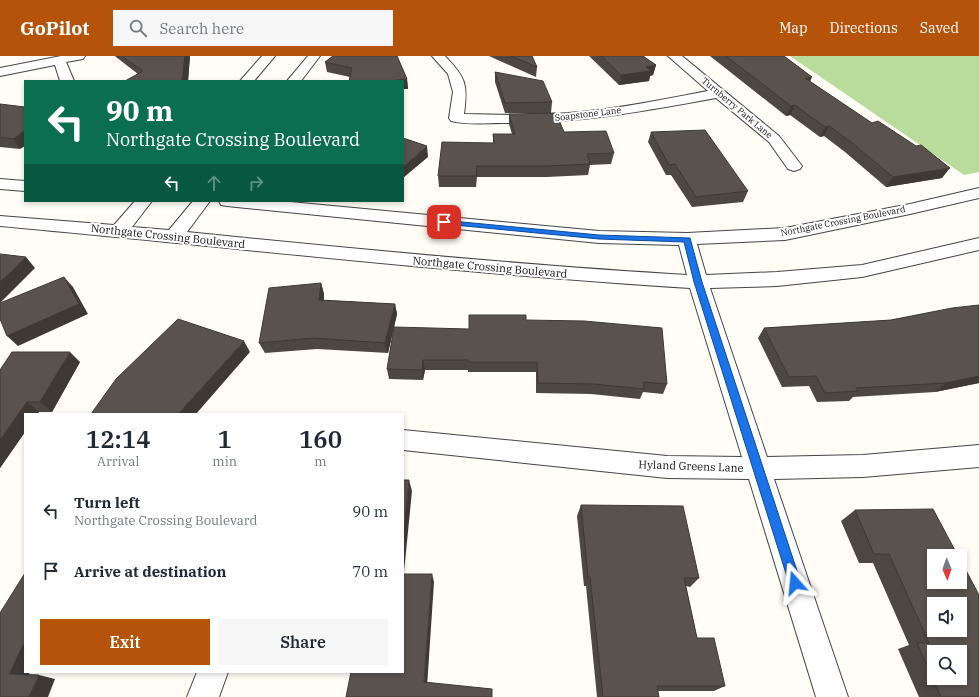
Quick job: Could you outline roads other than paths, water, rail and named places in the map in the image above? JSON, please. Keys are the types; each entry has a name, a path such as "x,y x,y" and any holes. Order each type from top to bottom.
{"street":[{"path":"0,72 79,56"},
{"path":"249,80 269,56"},
{"path":"295,80 314,56"},
{"name":"Soapstone Lane","path":"438,56 454,73 460,92 456,118 508,120 560,118 639,108 719,93"},
{"name":"Turnberry Park Lane","path":"674,56 774,140 794,166"},
{"path":"59,60 67,80"},
{"path":"0,184 24,186"},
{"name":"Northgate Crossing Boulevard","path":"237,202 599,237 687,239 785,234 979,193"},
{"path":"119,231 143,202"},
{"path":"174,236 201,202"},
{"name":"Northgate Crossing Boulevard","path":"0,221 174,236 312,251 579,275 698,282 777,279 862,271 979,244"},
{"path":"687,239 698,282 832,697"},
{"name":"Hyland Greens Lane","path":"404,440 666,467 758,468 863,466 979,456"},
{"path":"203,697 213,673"}]}
